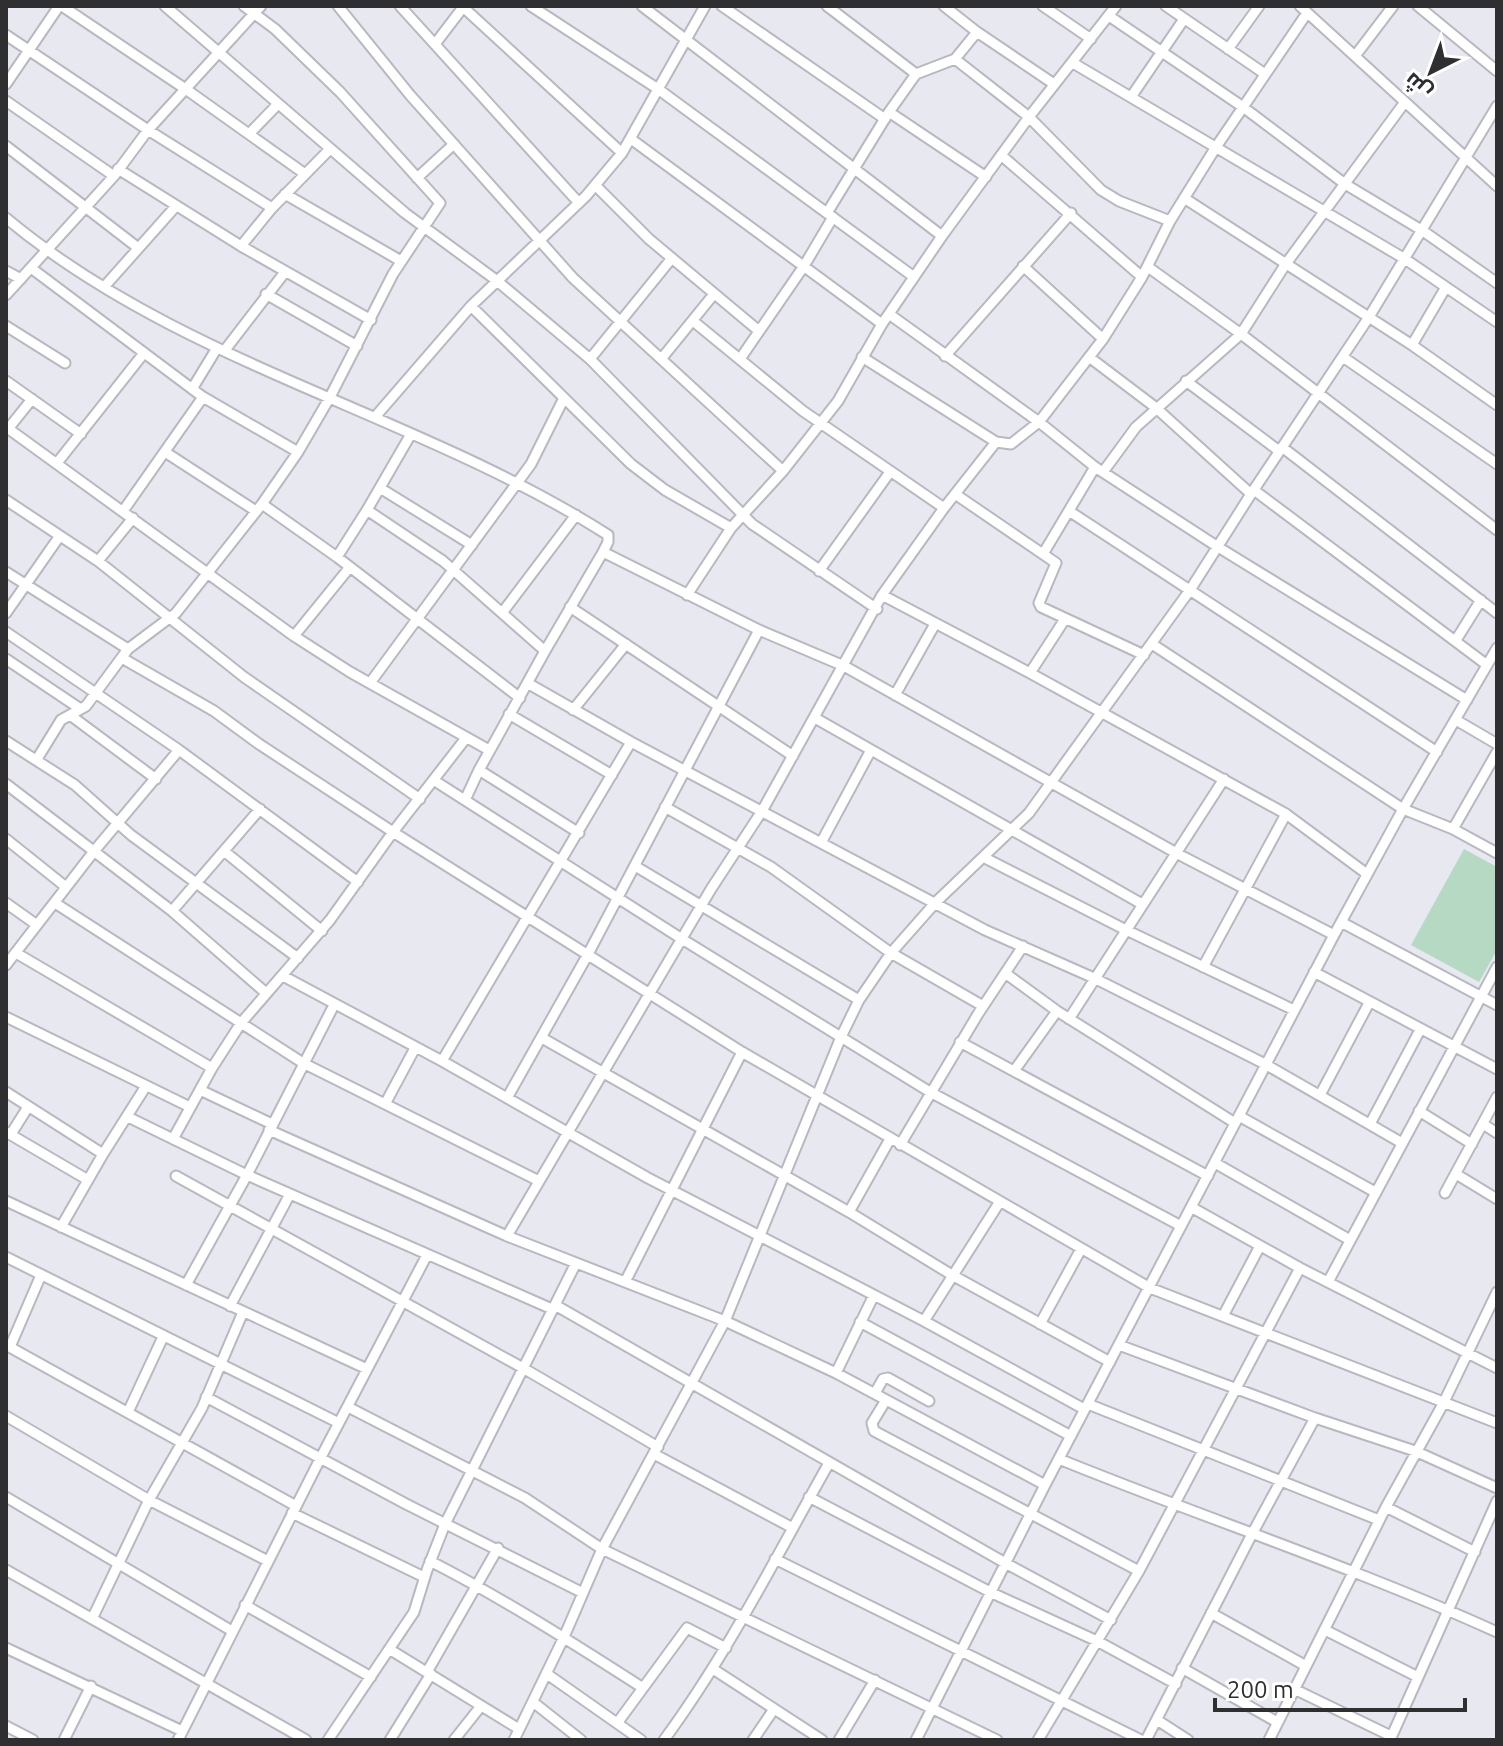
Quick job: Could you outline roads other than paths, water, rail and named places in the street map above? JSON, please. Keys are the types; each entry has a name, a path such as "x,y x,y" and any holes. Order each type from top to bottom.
{"street":[{"path":"6,84 60,6 187,90 305,174"},
{"path":"165,6 424,228 496,280 590,359 744,517 877,609"},
{"path":"37,759 61,720 86,706 125,653 171,619 259,508 298,452 401,261 440,203 340,92 257,10 244,6"},
{"path":"338,6 454,144 573,278 783,471"},
{"path":"400,6 579,203"},
{"path":"435,44 463,6 622,153"},
{"path":"531,6 658,89 914,277"},
{"path":"642,6 942,236"},
{"path":"375,417 471,306 596,186 631,139 705,6"},
{"path":"722,6 986,177"},
{"path":"827,6 916,74"},
{"path":"944,6 1054,84"},
{"path":"1043,6 1091,39"},
{"path":"687,595 731,528 783,471 845,390 882,324 942,236 1029,117 1116,6"},
{"path":"1166,6 1265,74"},
{"path":"1228,49 1259,6"},
{"path":"1355,56 1393,6"},
{"path":"1418,6 1497,71"},
{"path":"862,357 996,442 1011,444 1039,422 1103,339 1148,267 1170,221 1303,9 1497,186"},
{"path":"6,295 116,172 148,130 257,10"},
{"path":"1109,16 1243,107 1345,184 1423,231 1497,283"},
{"path":"1131,97 1184,19"},
{"path":"740,359 804,266 856,168 916,74 955,59 977,32"},
{"path":"6,35 272,208"},
{"path":"955,59 1029,117 1101,190 1119,201 1170,221"},
{"path":"1073,63 1405,259 1497,322"},
{"path":"6,101 116,172 371,320"},
{"path":"1043,554 1099,470 1136,427 1241,334 1285,265 1405,102"},
{"path":"249,134 278,104"},
{"path":"514,1740 602,1549 725,1321 859,1000 891,953 936,902 1011,831 1052,784 1152,644 1369,317 1497,106"},
{"path":"631,139 882,324"},
{"path":"417,178 454,144"},
{"path":"6,146 137,247"},
{"path":"241,246 272,208 330,149"},
{"path":"1001,155 1142,277"},
{"path":"596,186 633,226 759,331"},
{"path":"285,194 401,261"},
{"path":"1184,198 1412,345 1497,405"},
{"path":"104,287 176,206"},
{"path":"945,356 1071,213"},
{"path":"6,218 47,250 104,287 221,349 517,481 608,535 603,552 509,714 465,800"},
{"path":"590,359 672,258"},
{"path":"1023,266 1103,339"},
{"path":"1148,267 1241,334 1497,530"},
{"path":"31,268 203,397 298,452"},
{"path":"6,271 21,279"},
{"path":"192,389 285,272"},
{"path":"1412,345 1446,287"},
{"path":"266,294 357,346"},
{"path":"662,358 714,294"},
{"path":"471,306 646,477 731,528"},
{"path":"889,314 1039,422 1099,470 1467,700"},
{"path":"693,321 820,423 944,508"},
{"path":"6,326 65,363"},
{"path":"57,463 144,353"},
{"path":"1089,357 1155,407 1253,492 1487,665"},
{"path":"1343,357 1497,464"},
{"path":"6,381 81,434"},
{"path":"1186,381 1497,613"},
{"path":"123,511 203,397"},
{"path":"370,683 531,464 564,398"},
{"path":"32,399 7,428 294,636 489,750"},
{"path":"337,557 411,434"},
{"path":"507,1236 701,906 762,811 877,609 882,595 996,442"},
{"path":"165,452 337,557 520,698"},
{"path":"819,571 890,472"},
{"path":"380,488 472,545"},
{"path":"955,494 1056,563 1040,605 1144,655"},
{"path":"6,500 98,561 244,677 420,799"},
{"path":"367,510 453,569 545,651"},
{"path":"1069,511 1437,752"},
{"path":"502,613 576,515"},
{"path":"98,561 133,518"},
{"path":"6,613 59,537"},
{"path":"603,552 759,630 844,666 1178,854 1334,935"},
{"path":"294,636 350,567"},
{"path":"6,572 259,744 528,919 742,1052 999,1203 1150,1288 1497,1423"},
{"path":"882,595 1286,814 1367,874"},
{"path":"1456,640 1481,600"},
{"path":"570,607 793,756"},
{"path":"1030,673 1065,619"},
{"path":"895,695 935,624"},
{"path":"507,1098 587,956 759,630"},
{"path":"6,632 179,750 358,882"},
{"path":"573,710 626,644"},
{"path":"1152,644 1403,809 1453,829 1497,853"},
{"path":"916,1740 1265,1064 1403,809 1497,648"},
{"path":"6,659 79,708"},
{"path":"529,684 631,742 985,930 1094,978 1265,1064 1402,1143"},
{"path":"509,714 612,775"},
{"path":"70,715 156,779"},
{"path":"815,718 1142,904"},
{"path":"1456,720 1497,744"},
{"path":"173,1139 241,1023 322,931 466,738"},
{"path":"6,741 75,785 118,824 298,958"},
{"path":"442,1061 631,742"},
{"path":"6,965 95,850 179,750"},
{"path":"822,841 871,750"},
{"path":"1453,829 1497,752"},
{"path":"479,770 579,833"},
{"path":"1069,1019 1224,779"},
{"path":"435,781 930,1092 1181,1226"},
{"path":"6,784 172,911 266,993"},
{"path":"665,807 785,876 891,953 983,1006"},
{"path":"172,911 260,809"},
{"path":"1203,967 1286,814"},
{"path":"6,839 66,887"},
{"path":"224,851 322,931"},
{"path":"983,857 1294,1010"},
{"path":"635,866 859,1000"},
{"path":"6,903 37,925"},
{"path":"55,903 303,1063 539,1181"},
{"path":"1341,922 1497,1005"},
{"path":"900,1145 960,1042 1023,946"},
{"path":"16,953 212,1068"},
{"path":"1328,1282 1497,967"},
{"path":"1314,972 1497,1069"},
{"path":"1005,973 1069,1019 1237,1119 1375,1192"},
{"path":"283,976 671,1190 1086,1407 1379,1520"},
{"path":"1320,1095 1369,1003"},
{"path":"186,1285 247,1175 334,1005"},
{"path":"1014,1071 1057,1011"},
{"path":"6,1017 190,1107"},
{"path":"1370,1124 1420,1030"},
{"path":"542,1038 849,1212 952,1275 1110,1362"},
{"path":"960,1042 1208,1176"},
{"path":"385,1104 415,1048"},
{"path":"625,1282 742,1052"},
{"path":"61,1227 146,1086"},
{"path":"200,1090 271,1127 507,1236 725,1321 836,1373 1045,1485"},
{"path":"6,1092 103,1154"},
{"path":"1445,1193 1497,1097"},
{"path":"28,1107 8,1133 88,1180"},
{"path":"1419,1111 1472,1144"},
{"path":"128,1117 247,1175 554,1307 1111,1620"},
{"path":"1483,1124 1497,1133"},
{"path":"849,1212 890,1139"},
{"path":"1215,1163 1350,1240"},
{"path":"1456,1174 1497,1199"},
{"path":"176,1176 523,1368 656,1451 791,1527"},
{"path":"230,1306 290,1194"},
{"path":"6,1201 367,1369"},
{"path":"924,1321 999,1203"},
{"path":"1191,1207 1300,1268 1497,1368"},
{"path":"1223,1316 1260,1246"},
{"path":"1040,1324 1081,1249"},
{"path":"6,1648 91,1686 180,1736 427,1255"},
{"path":"6,1257 339,1423"},
{"path":"328,1740 414,1612 445,1524 576,1263"},
{"path":"1038,1740 1139,1571 1300,1268"},
{"path":"41,1275 8,1346 294,1509 424,1577"},
{"path":"1269,1740 1379,1520 1443,1404 1497,1292"},
{"path":"836,1373 874,1295"},
{"path":"92,1619 149,1500 206,1397 243,1312"},
{"path":"860,1322 1071,1436"},
{"path":"128,1412 163,1337"},
{"path":"1119,1345 1315,1418 1415,1451 1497,1488"},
{"path":"875,1393 883,1379 888,1378 929,1401"},
{"path":"206,1397 445,1524 583,1593"},
{"path":"886,1400 872,1423 874,1431 1139,1571"},
{"path":"348,1407 525,1498 602,1549 997,1740"},
{"path":"6,1416 149,1500 268,1561"},
{"path":"775,1559 1144,1740 1315,1418"},
{"path":"1059,1459 1497,1632"},
{"path":"664,1740 744,1619 791,1527 829,1463"},
{"path":"6,1497 232,1631"},
{"path":"809,1497 992,1593 1097,1641 1176,1684"},
{"path":"1294,1689 1390,1738 1497,1501"},
{"path":"1386,1507 1475,1552"},
{"path":"390,1740 498,1548"},
{"path":"430,1561 477,1585 643,1688"},
{"path":"6,1570 306,1740"},
{"path":"245,1605 371,1677"},
{"path":"1211,1613 1306,1666"},
{"path":"618,1722 687,1628 726,1648"},
{"path":"1325,1630 1416,1676"},
{"path":"389,1649 519,1729"},
{"path":"1182,1668 1277,1722"},
{"path":"713,1669 822,1740"},
{"path":"547,1674 641,1740"},
{"path":"839,1740 875,1680"},
{"path":"64,1740 91,1686"},
{"path":"533,1702 581,1740"},
{"path":"454,1740 481,1706"},
{"path":"753,1740 774,1709"},
{"path":"1157,1720 1188,1740"},
{"path":"6,1726 33,1740"}]}
